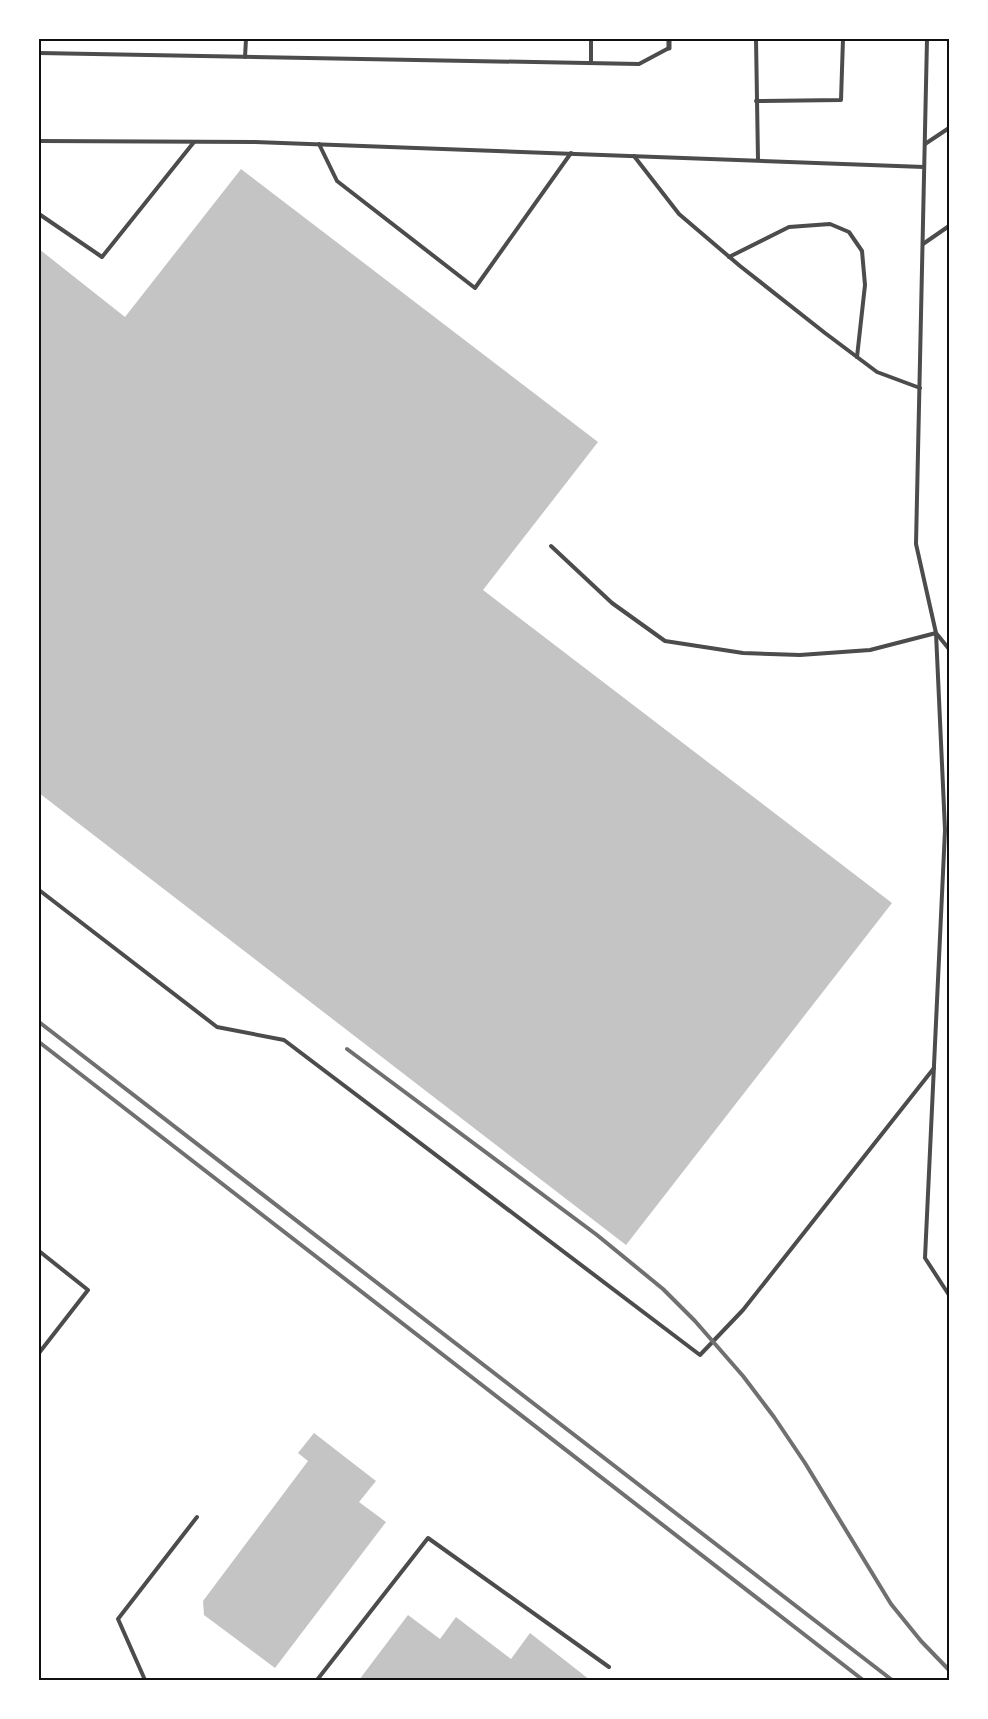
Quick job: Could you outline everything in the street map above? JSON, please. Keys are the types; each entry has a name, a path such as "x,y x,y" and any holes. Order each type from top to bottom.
{"street":[{"path":"669,48 670,39"}],"lane":[{"path":"245,57 246,39"},
{"path":"591,39 591,63"},
{"path":"756,39 758,160"},
{"path":"756,101 841,100 843,39"},
{"path":"927,39 916,544 936,633 945,830 925,1258 949,1294"},
{"path":"39,53 639,64 669,48"},
{"path":"925,144 949,128"},
{"path":"39,141 319,144 924,167"},
{"path":"39,214 102,257 194,142"},
{"path":"319,144 337,181 475,288 571,153"},
{"path":"634,156 679,214 729,257 877,372 920,388"},
{"path":"729,257 789,227 830,224 849,232 862,251 865,285 857,357"},
{"path":"922,244 949,226"},
{"path":"551,546 612,603 665,641 743,653 800,655 870,650 936,633"},
{"path":"936,633 949,649"},
{"path":"39,890 217,1027 284,1040 700,1355 743,1310 934,1068"},
{"path":"39,1250 88,1290 39,1353"},
{"path":"145,1680 118,1619 197,1517"},
{"path":"317,1680 428,1538 609,1667"}],"building":[{"path":"241,169 598,442 483,590 892,903 626,1245 39,793 39,249 125,317"},
{"path":"314,1433 376,1481 359,1502 386,1522 275,1668 204,1615 203,1601 308,1461 298,1453"},
{"path":"408,1615 440,1639 456,1617 511,1659 530,1633 590,1680 359,1680"}],"railway":[{"path":"39,1022 892,1680"},
{"path":"39,1042 863,1680"},
{"path":"347,1049 597,1235 663,1289 695,1321 743,1376 774,1417 805,1463 891,1604 921,1641 949,1670"}]}
